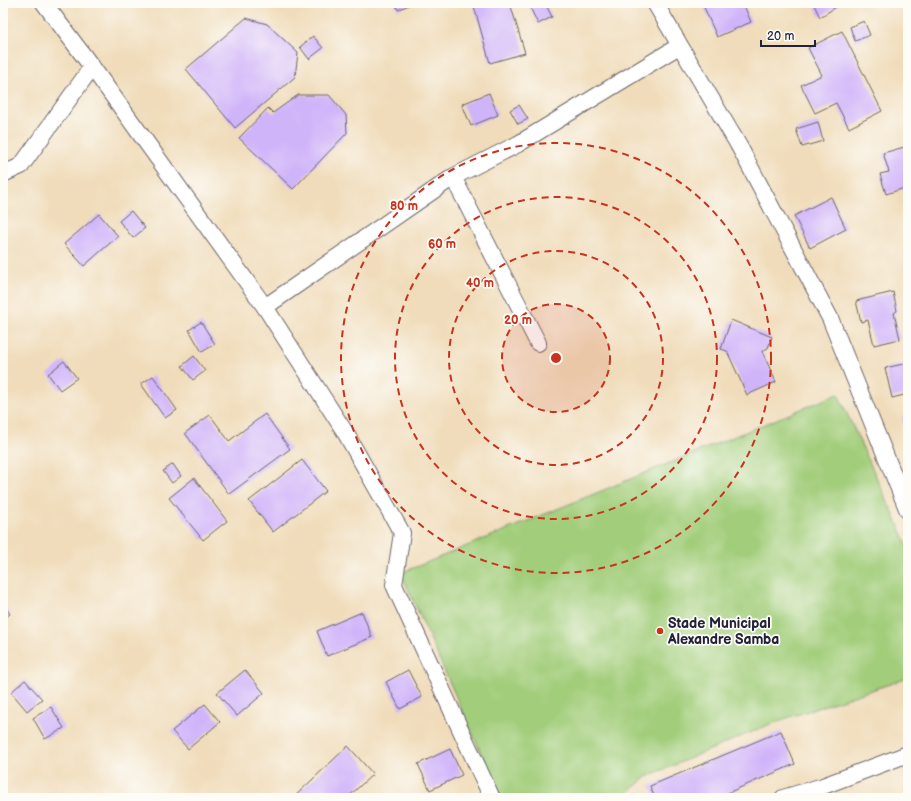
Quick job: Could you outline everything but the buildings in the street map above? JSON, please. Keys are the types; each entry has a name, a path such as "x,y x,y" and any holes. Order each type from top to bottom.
{"street":[{"path":"44,3 92,66 265,307 345,432 402,533 394,584 492,798"},
{"path":"655,3 739,146 830,318 908,511"},
{"path":"265,307 453,177 518,144 679,46"},
{"path":"3,174 22,166 92,66"},
{"path":"453,177 538,343"},
{"path":"783,798 823,786 908,754"}],"green space":[{"path":"838,394 908,546 908,678 778,721 646,777 622,798 501,798 401,573"}],"place":[{"name":"Stade Municipal Alexandre Samba","path":"660,631"}]}
